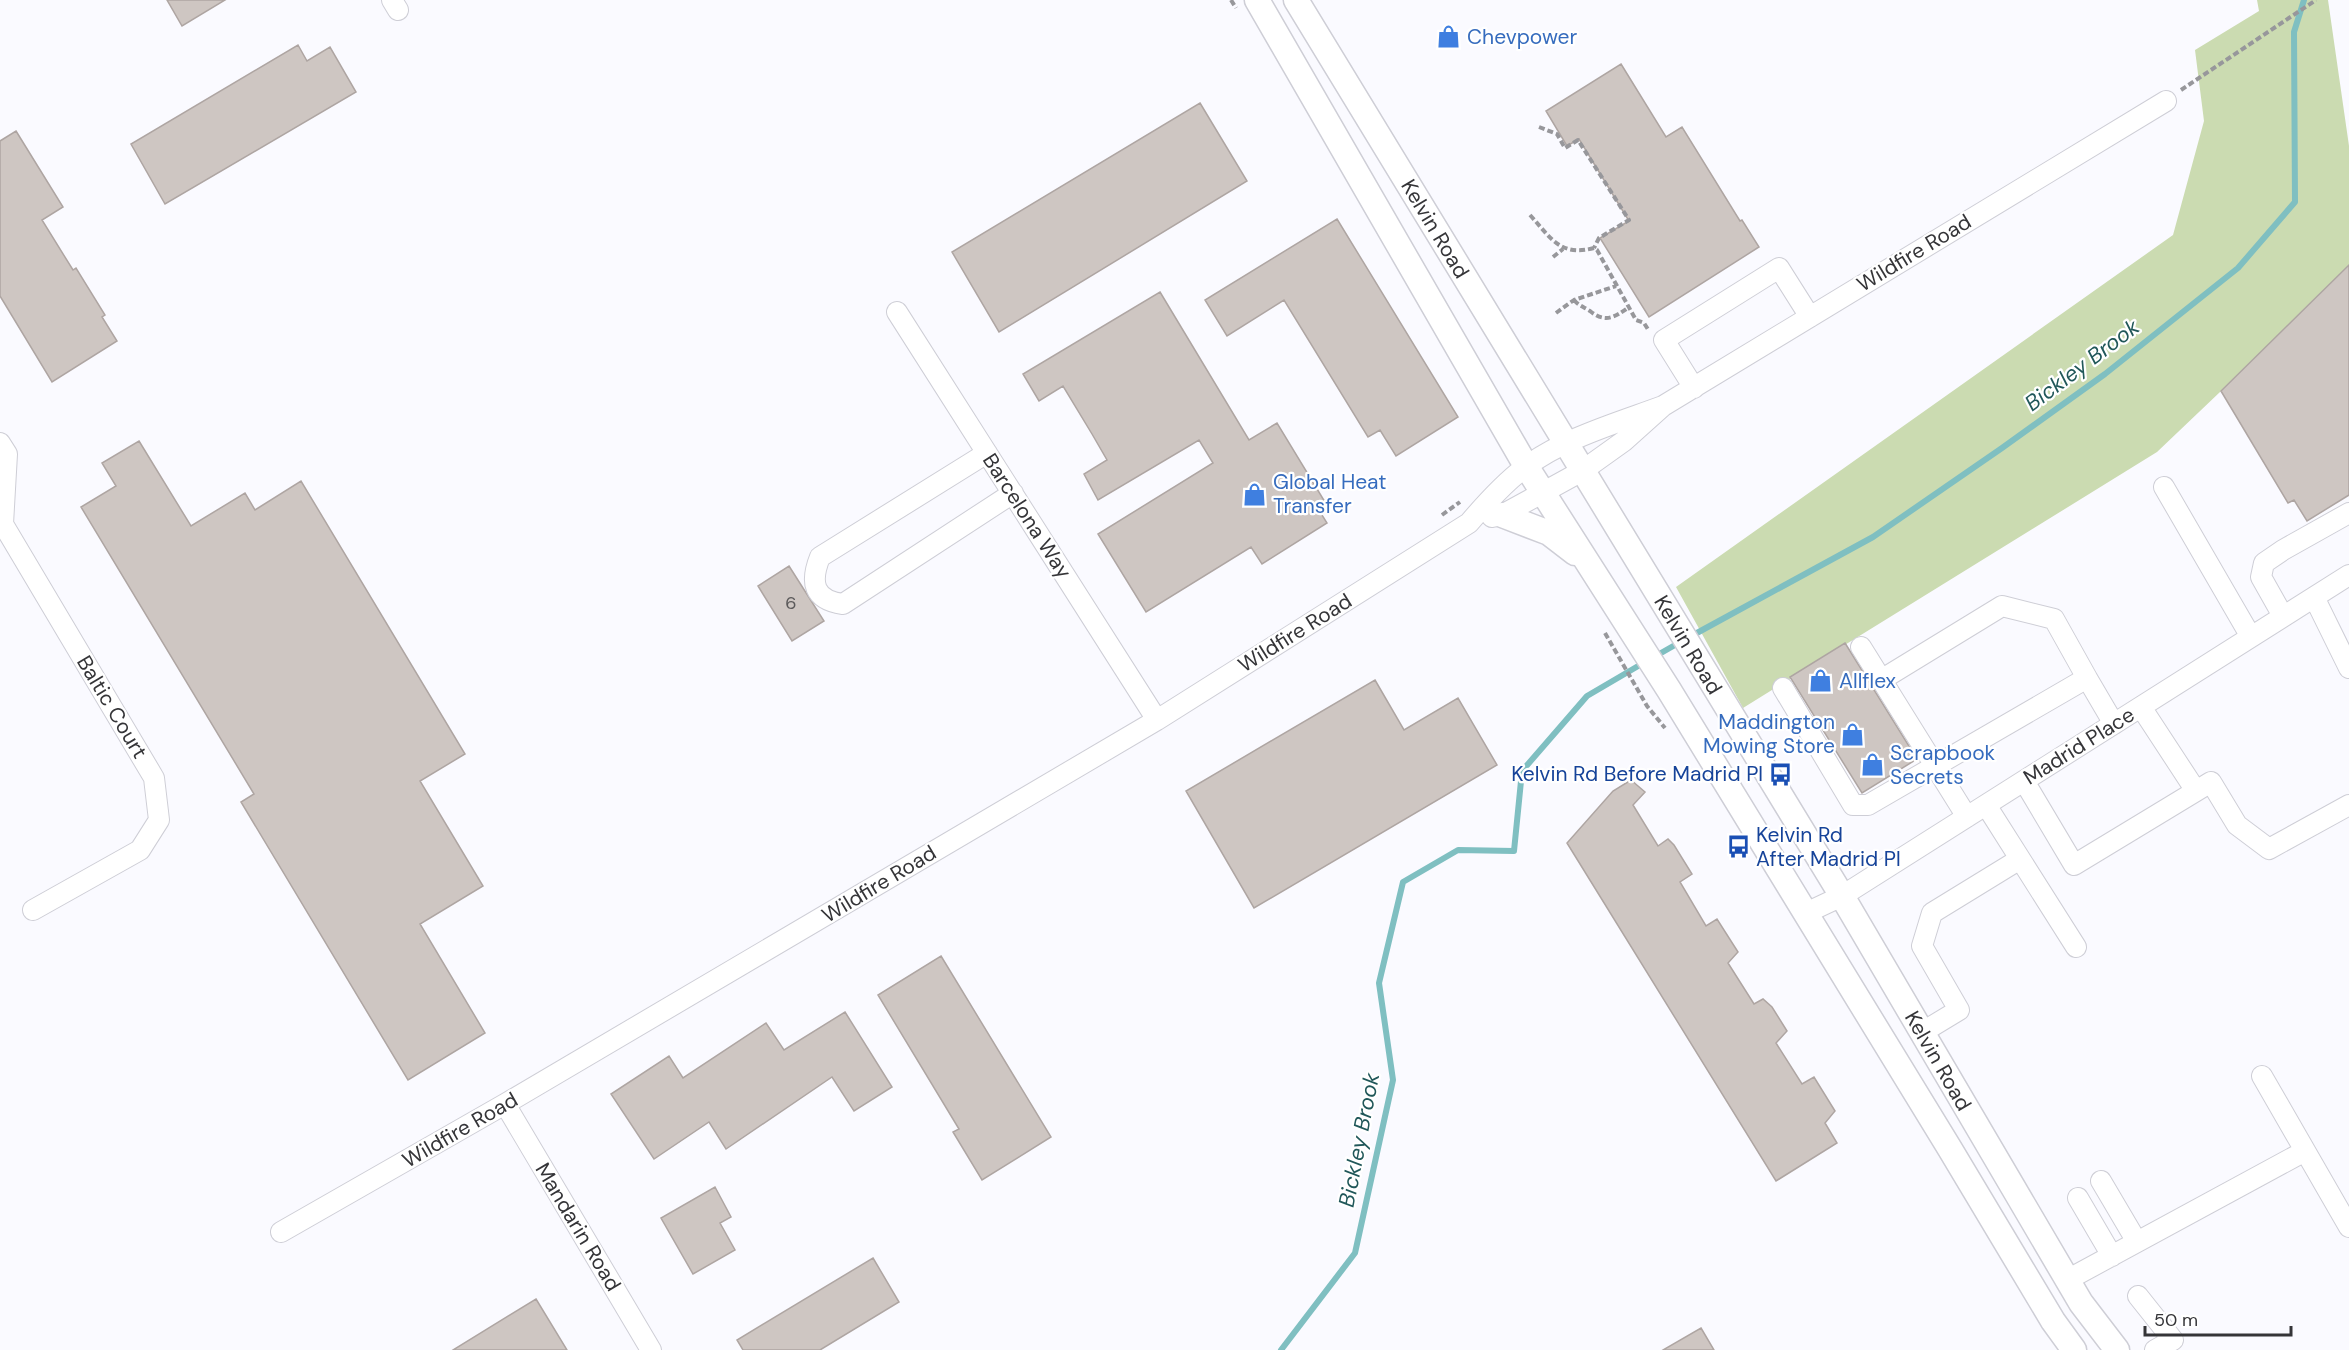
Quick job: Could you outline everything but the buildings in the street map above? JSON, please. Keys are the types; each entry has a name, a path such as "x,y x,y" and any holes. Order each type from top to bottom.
{"main road":[{"name":"Kelvin Road","path":"1296,0 1842,896 2067,1280 2081,1303 2117,1350"},
{"name":"Kelvin Road","path":"1247,5 1526,466 1669,690 1950,1149 2053,1322 2074,1350"},
{"path":"1502,515 1549,533 1586,562"},
{"path":"1950,1149 1979,1131"}],"street":[{"name":"Wildfire Road","path":"281,1232 505,1104 1157,720 1469,523 1495,493 1526,466 1565,444 1663,406 2166,101"},
{"path":"1694,388 1664,340 1779,268 1810,317"},
{"name":"Barcelona Way","path":"897,312 1157,720"},
{"name":"Wildfire Road","path":"1469,523 1502,515 1582,471 1624,441 1663,406"},
{"name":"Baltic Court","path":"3,448 3,524 154,778 159,820 140,850 33,910"},
{"path":"987,453 820,557 813,573 817,591 829,602 843,604 1013,494"},
{"path":"2163,487 2251,637"},
{"path":"2283,616 2261,577 2264,563 2349,513"},
{"name":"Madrid Place","path":"1806,913 1842,896 2349,575"},
{"path":"2314,597 2349,668"},
{"path":"1881,680 2002,606 2054,619 2114,724"},
{"path":"1861,647 1967,817"},
{"path":"1783,688 1853,805 1868,805 2087,678"},
{"path":"2141,707 2196,791"},
{"path":"2025,781 2074,865 2211,782 2237,825 2270,849 2349,805"},
{"path":"1986,805 2076,947"},
{"path":"1921,1032 1959,1010 1922,945 1932,913 2020,859"},
{"path":"2262,1076 2349,1227"},
{"name":"Mandarin Road","path":"505,1104 651,1350"},
{"path":"2067,1280 2305,1151"},
{"path":"2101,1180 2137,1242"},
{"path":"2078,1198 2112,1256"},
{"path":"2138,1296 2177,1345 2155,1350"}],"path":[{"path":"1231,0 1247,5"},
{"path":"2166,101 2316,0"},
{"path":"1539,127 1557,134 1565,148 1578,140 1629,220 1599,238 1594,248"},
{"path":"1530,215 1563,249 1577,252 1594,248"},
{"path":"1594,248 1636,320 1644,323 1651,336 1664,340"},
{"path":"1553,257 1563,249"},
{"path":"1556,313 1574,300 1616,286"},
{"path":"1574,300 1601,318 1617,317 1629,308"},
{"path":"1441,516 1470,496"},
{"path":"1603,629 1647,706 1668,732"}],"green space":[{"path":"2257,0 2328,0 2349,146 2349,269 2157,452 1743,708 1676,587 2173,235 2204,121 2195,50 2259,11"}],"waterway":[{"name":"Bickley Brook","path":"1695,634 1873,537 2105,374 2238,268 2295,202 2294,32 2304,0"},
{"name":"Bickley Brook","path":"1654,657 1675,645"},
{"name":"Bickley Brook","path":"1281,1350 1355,1253 1393,1080 1379,983 1403,882 1458,850 1514,851 1522,771 1587,696 1645,662"}],"place":[{"name":"Chevpower","path":"1449,37"},
{"name":"Global Heat Transfer","path":"1255,494"},
{"name":"Allflex","path":"1821,681"},
{"name":"Maddington Mowing Store","path":"1853,734"},
{"name":"Scrapbook Secrets","path":"1872,765"},
{"name":"Kelvin Rd Before Madrid Pl","path":"1781,774"},
{"name":"Kelvin Rd After Madrid Pl","path":"1738,847"}]}
